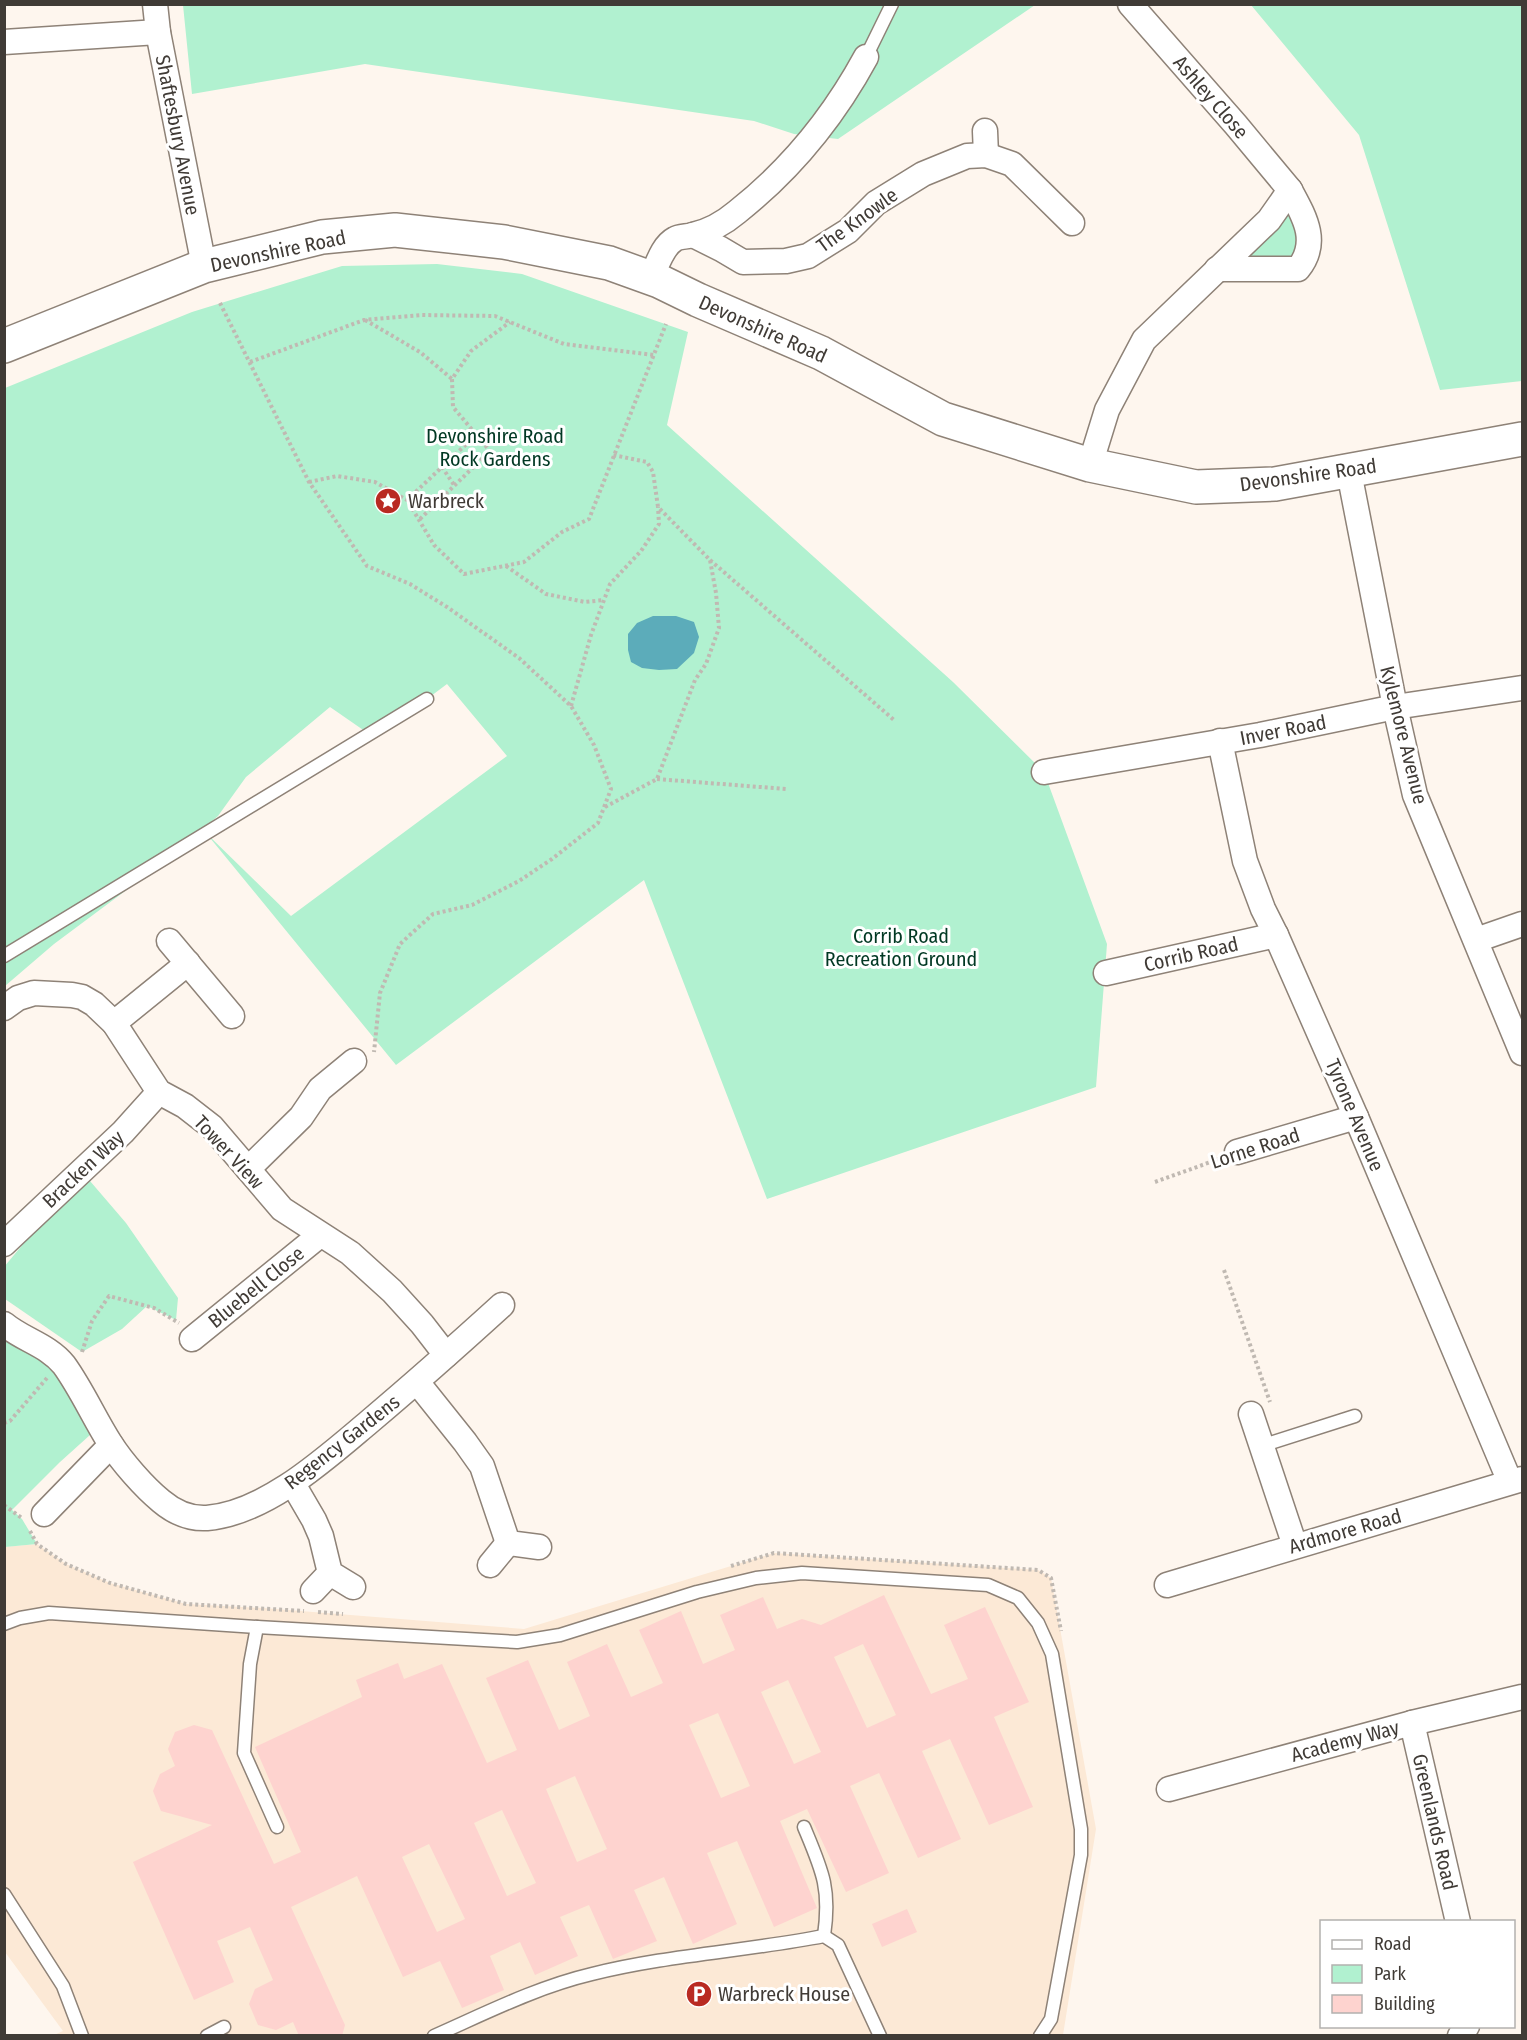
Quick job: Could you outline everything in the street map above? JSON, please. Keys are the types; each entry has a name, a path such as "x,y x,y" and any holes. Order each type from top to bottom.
{"main road":[{"name":"Devonshire Road","path":"4,346 204,266 322,237 396,231 504,242 609,263 651,278 821,353 943,419 1090,465 1196,487 1275,484 1522,439"}],"street":[{"name":"Shaftesbury Avenue","path":"155,4 158,32 204,266"},
{"name":"Ashley Close","path":"1130,4 1290,190 1307,221 1309,246 1306,260 1298,269 1217,269"},
{"path":"4,42 158,32"},
{"path":"651,278 665,248 675,238 693,235 721,225 777,177 801,152 848,91 866,57"},
{"path":"985,131 986,155 1012,164 1072,223"},
{"name":"The Knowle","path":"693,235 743,262 786,261 808,256 848,231 876,203 923,174 967,156 986,155"},
{"path":"1090,465 1107,410 1144,340 1269,220 1290,190"},
{"name":"Kylemore Avenue","path":"1349,472 1395,707 1415,795 1522,1053"},
{"name":"Inver Road","path":"1044,772 1260,735 1395,707 1522,688"},
{"name":"Tyrone Avenue","path":"1220,741 1245,861 1263,909 1516,1481"},
{"path":"1476,940 1522,924"},
{"name":"Corrib Road","path":"1106,973 1276,936"},
{"path":"170,941 232,1016"},
{"path":"114,1023 188,963"},
{"name":"Tower View","path":"4,1008 18,998 34,993 72,995 82,997 94,1004 114,1023 159,1092 184,1106 212,1127 282,1209 350,1254 392,1292 422,1324 446,1355"},
{"path":"248,1169 301,1117 320,1089 364,1060"},
{"name":"Bracken Way","path":"4,1244 123,1132 159,1092"},
{"name":"Lorne Road","path":"1237,1152 1356,1117"},
{"name":"Bluebell Close","path":"192,1339 320,1235"},
{"name":"Regency Gardens","path":"4,1324 54,1354 82,1392 111,1445 160,1501 183,1514 208,1518 241,1509 293,1484 417,1382 502,1305"},
{"path":"417,1382 478,1460 508,1543"},
{"path":"1251,1414 1295,1546"},
{"path":"44,1514 111,1445"},
{"name":"Ardmore Road","path":"1167,1585 1516,1481"},
{"path":"293,1484 318,1528 330,1573 353,1587"},
{"path":"508,1543 539,1547"},
{"path":"490,1565 508,1543"},
{"path":"313,1592 330,1573"},
{"name":"Academy Way","path":"1169,1789 1412,1723 1522,1697"},
{"name":"Greenlands Road","path":"1412,1723 1458,1920"}],"lane":[{"path":"866,57 892,4"},
{"path":"4,956 427,699"},
{"path":"1262,1446 1355,1416"},
{"path":"4,1624 49,1612 517,1642 560,1635 697,1592 756,1578 802,1573 988,1585 1018,1598 1038,1623 1052,1654 1081,1829 1081,1855 1051,2019 1040,2036"},
{"path":"257,1627 250,1664 244,1753 277,1827"},
{"path":"804,1827 823,1872 828,1910 824,1936"},
{"path":"4,1894 63,1986 82,2036"},
{"path":"434,2036 548,1987 592,1974 689,1956 824,1936 838,1945 880,2036"},
{"path":"207,2036 224,2026"}],"path":[{"path":"220,303 309,482 367,567 410,584 519,658 571,706 594,745 611,789 598,823 536,870 472,904 433,914 400,944 380,993 364,1060"},
{"path":"250,362 364,320 421,315 495,316 564,344 654,354"},
{"path":"364,320 420,352 452,380"},
{"path":"420,519 490,451 453,407 452,380 471,351 510,322"},
{"path":"309,482 337,476 375,482 407,500 434,545 464,574 524,562 562,532 589,519 666,324"},
{"path":"407,500 476,435"},
{"path":"571,706 591,635 610,584 640,551 658,524 653,472 646,462 613,455"},
{"path":"442,467 454,485"},
{"path":"658,507 710,560 894,720"},
{"path":"657,779 719,628 710,560"},
{"path":"506,565 546,594 585,602 604,600"},
{"path":"604,808 657,779 786,789"},
{"name":"Lorne Road","path":"1155,1182 1237,1152"},
{"path":"1224,1270 1270,1403 1251,1414"},
{"path":"4,1423 10,1421 50,1375 82,1352 92,1321 109,1296 154,1308 176,1320 192,1339"},
{"path":"4,1505 22,1519 37,1544 66,1564 110,1583 186,1604 346,1615"},
{"path":"730,1566 774,1553 1038,1570 1051,1578 1061,1633"}],"shaded area":[{"path":"37,1544 66,1564 110,1583 186,1604 524,1629 774,1553 1038,1570 1051,1578 1096,1829 1063,2035 54,2035 63,2031 5,1952 4,1547"}],"green space":[{"path":"183,5 1035,5 838,139 794,134 754,121 365,64 192,94"},
{"path":"1251,5 1522,5 1522,381 1440,390 1359,135"},
{"path":"1290,190 1306,260 1217,269"},
{"path":"437,264 522,274 688,332 667,425 953,682 1044,772 1107,944 1096,1087 767,1199 644,880 396,1065 206,833 291,916 507,756 447,684 427,699 369,734 330,707 246,777 218,816 156,868 54,944 5,986 5,388 192,312 342,266"},
{"path":"90,1181 126,1223 178,1298 176,1320 147,1306 122,1329 82,1352 5,1299 4,1267 39,1225"},
{"path":"5,1339 40,1356 57,1375 90,1435 12,1510 22,1519 37,1544 5,1547"}],"water":[{"path":"653,616 676,616 694,622 699,637 694,653 677,669 642,668 631,662 628,634 637,623"}],"building":[{"path":"884,1595 931,1694 968,1679 944,1625 985,1607 1029,1702 994,1717 1033,1807 989,1825 950,1739 922,1751 961,1839 918,1858 879,1773 850,1786 889,1873 846,1892 807,1809 780,1821 817,1908 774,1927 737,1841 707,1853 737,1924 693,1944 664,1877 634,1890 657,1941 613,1959 589,1905 560,1917 578,1956 535,1975 520,1942 490,1956 504,1990 462,2008 440,1961 403,1977 357,1876 291,1907 345,2025 342,2036 299,2036 293,2022 276,2030 258,2025 249,2004 255,1989 273,1980 250,1927 217,1941 234,1982 194,2000 133,1862 212,1825 161,1811 153,1791 160,1774 175,1766 168,1749 175,1732 194,1725 212,1730 274,1864 301,1852 255,1747 362,1697 356,1680 398,1663 404,1679 442,1664 487,1763 517,1750 486,1678 528,1660 559,1730 590,1716 567,1662 607,1644 631,1697 663,1683 639,1630 681,1611 703,1664 735,1650 720,1615 763,1597 777,1629 802,1619 821,1625","holes":["863,1644 896,1715 867,1728 834,1657","788,1680 821,1752 794,1764 761,1692","718,1713 750,1786 721,1798 689,1725","575,1776 607,1849 577,1862 546,1789","502,1810 536,1883 507,1896 474,1823","429,1844 465,1919 437,1932 402,1857"]},
{"path":"907,1909 917,1932 882,1947 872,1924"}],"place":[{"name":"Warbreck","path":"388,501"},
{"name":"Warbreck House","path":"699,1994"}],"park label":[{"name":"Devonshire Road Rock Gardens","path":"495,448"},
{"name":"Corrib Road Recreation Ground","path":"901,948"}]}
